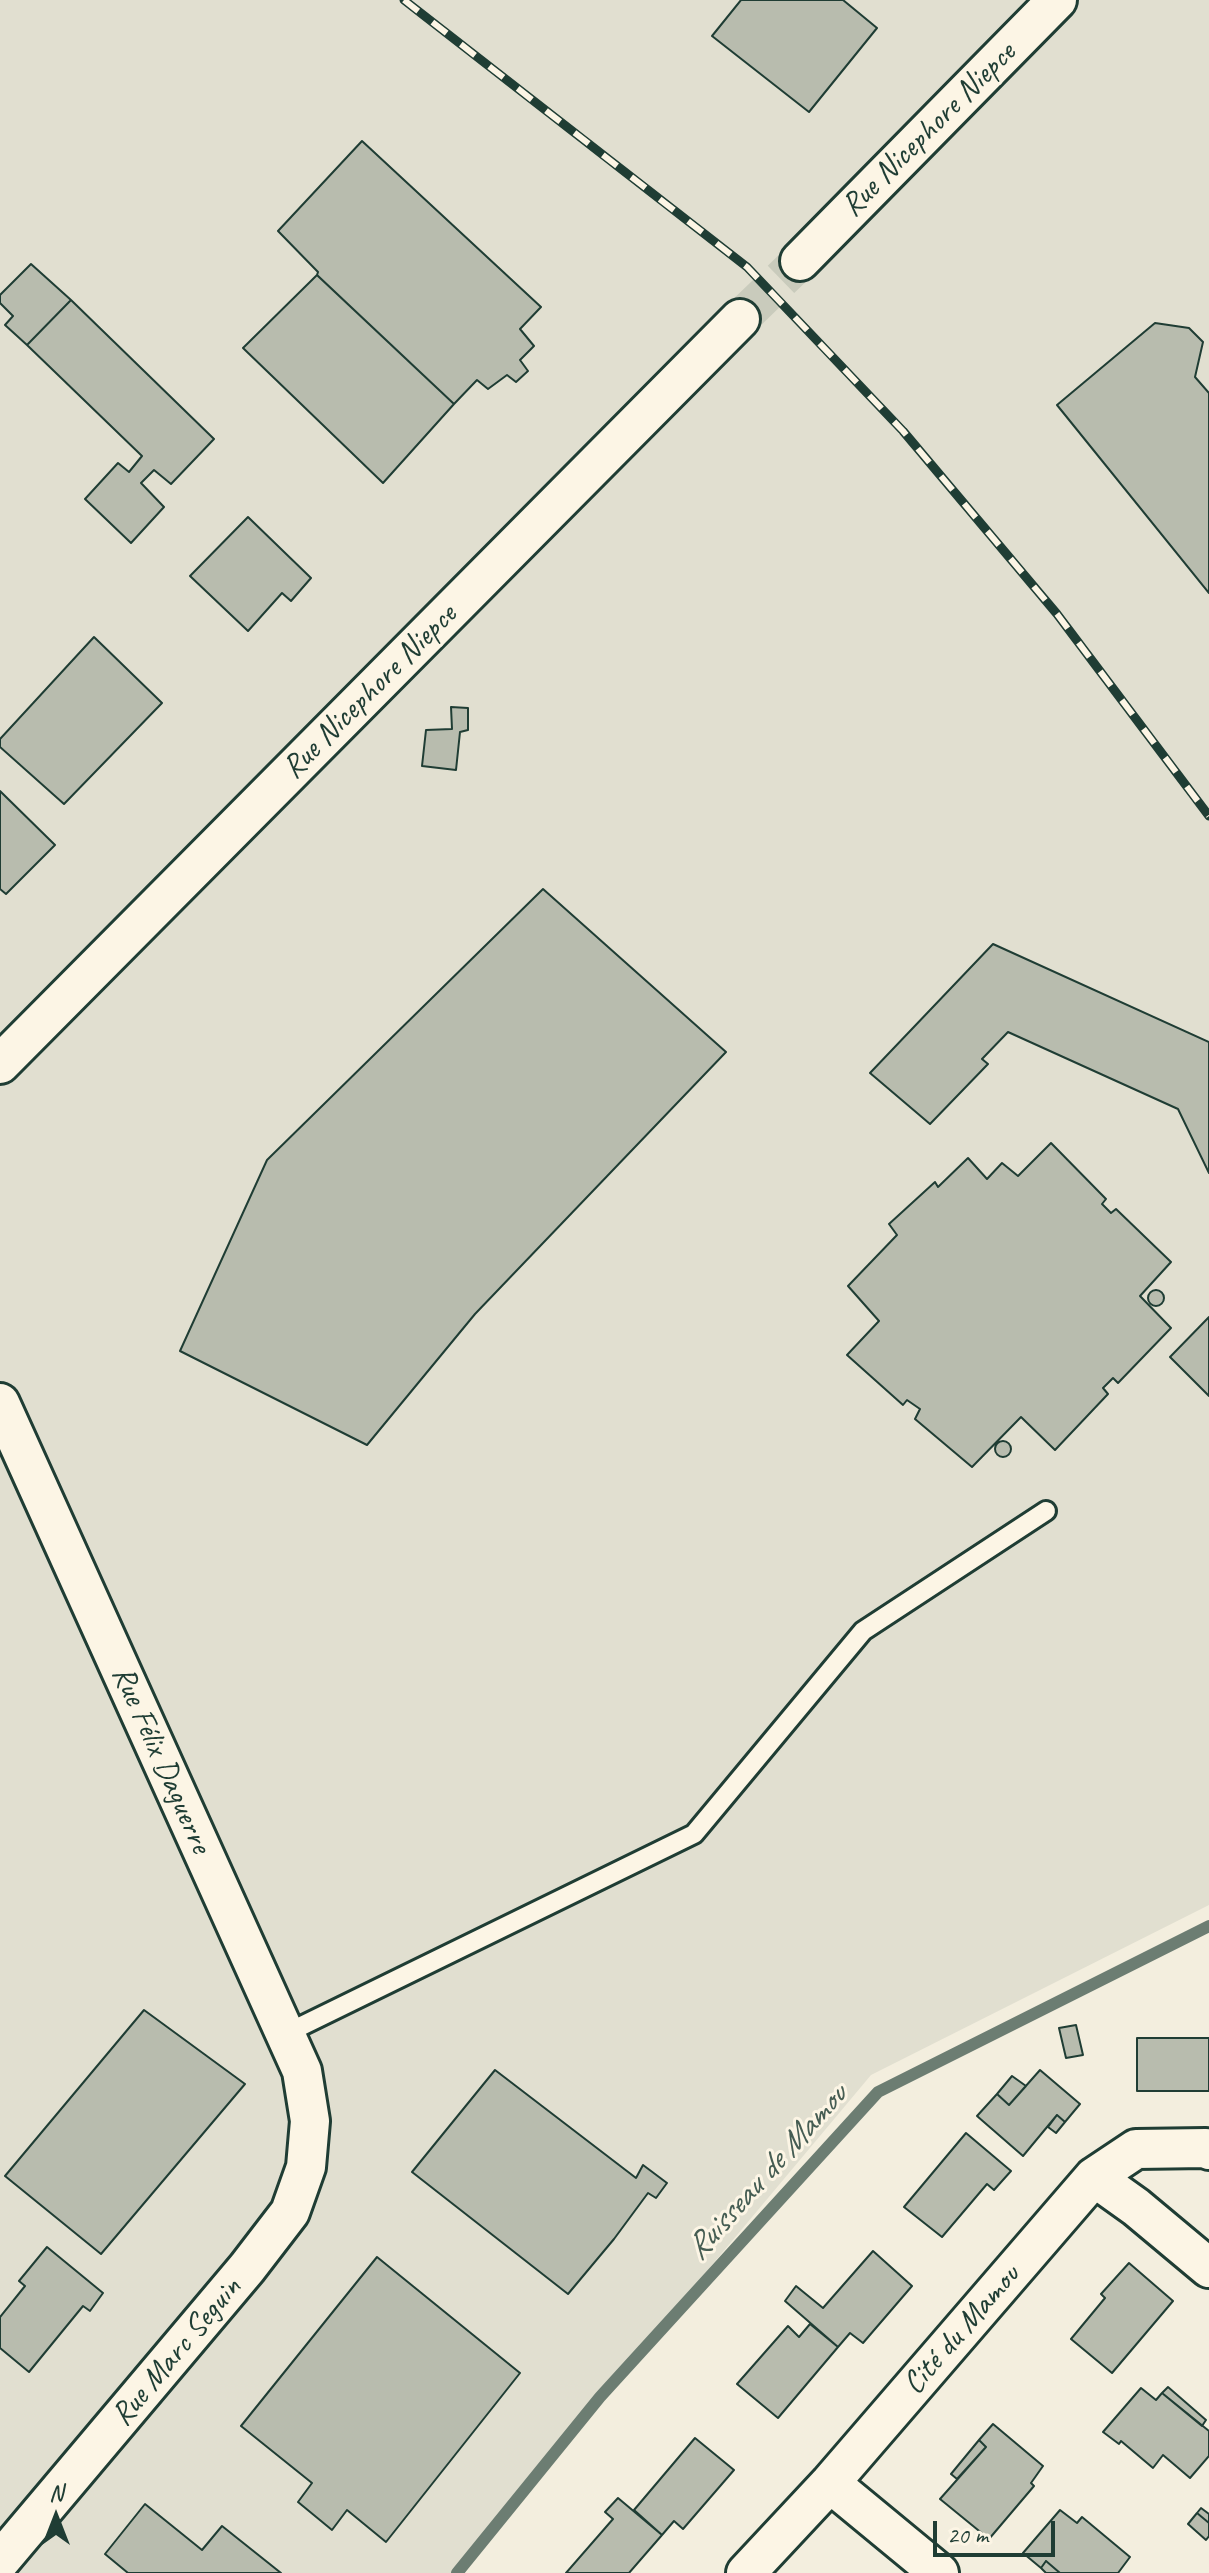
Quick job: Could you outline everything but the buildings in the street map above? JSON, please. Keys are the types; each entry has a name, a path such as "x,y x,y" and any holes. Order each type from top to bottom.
{"street":[{"name":"Rue Nicephore Niepce","path":"800,261 1057,0"},
{"name":"Rue Nicephore Niepce","path":"0,1064 740,319"},
{"name":"Rue Félix Daguerre","path":"0,1403 302,2071 310,2121"},
{"name":"Rue Marc Seguin","path":"0,2561 247,2268 290,2212 306,2167 310,2121"},
{"name":"Cité du Mamou","path":"746,2573 830,2483 1094,2177 1136,2149 1209,2150"},
{"path":"1094,2177 1136,2207 1209,2268"},
{"path":"830,2483 939,2573"}],"lane":[{"path":"285,2034 694,1834 863,1631 1046,1511"}],"shaded area":[{"path":"0,0 1209,0 1209,1905 871,2075 454,2573 0,2573"}],"waterway":[{"name":"Ruisseau de Mamou","path":"457,2573 600,2397 878,2092 1209,1926"}],"tunnel":[{"path":"740,319 800,261"}],"railway":[{"path":"404,0 747,267 903,431 1057,614 1209,816"}]}
